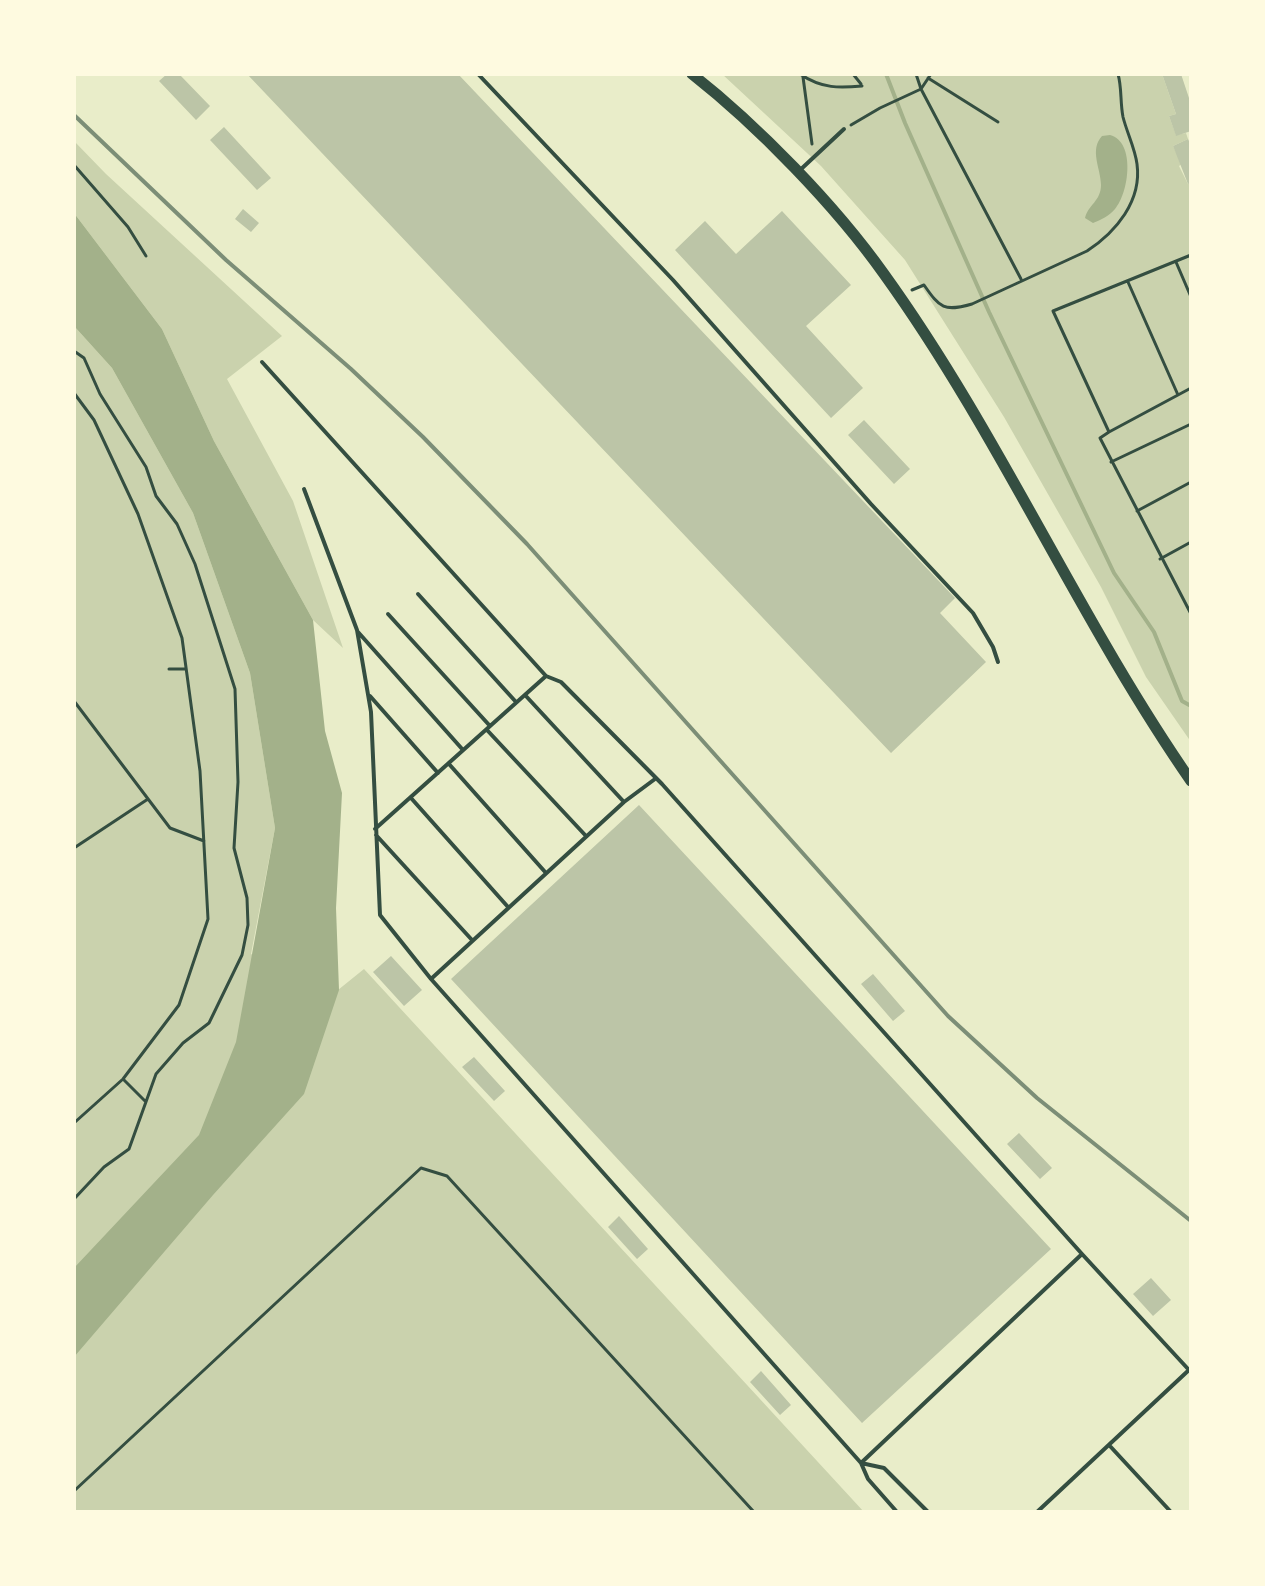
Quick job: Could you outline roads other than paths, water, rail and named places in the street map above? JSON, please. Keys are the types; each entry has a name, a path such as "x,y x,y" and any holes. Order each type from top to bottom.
{"street":[{"path":"692,74 797,172 882,270 969,403 1070,586 1154,726 1191,781"}],"lane":[{"path":"478,74 673,280 871,504 973,613 998,662"},
{"path":"797,172 844,129"},
{"path":"262,362 546,676 561,682 655,779 1082,1254 1190,1369 1037,1512"},
{"path":"304,489 357,630 371,712 380,915 431,979 861,1463 868,1479 897,1512"},
{"path":"418,594 516,703"},
{"path":"388,614 586,836"},
{"path":"357,630 463,750"},
{"path":"375,832 546,676"},
{"path":"368,694 438,773"},
{"path":"525,695 624,802"},
{"path":"449,764 546,873"},
{"path":"431,979 624,802 655,779"},
{"path":"411,797 508,907"},
{"path":"375,832 472,940"},
{"path":"861,1463 1082,1254"},
{"path":"1109,1445 1171,1512"},
{"path":"861,1463 884,1468 928,1512"}],"waterway":[{"path":"886,74 989,312 1114,573 1154,632 1182,701 1191,706"}],"railway":[{"path":"74,115 226,260 351,369 423,437 527,544 948,1016 1037,1098 1191,1221"}]}
